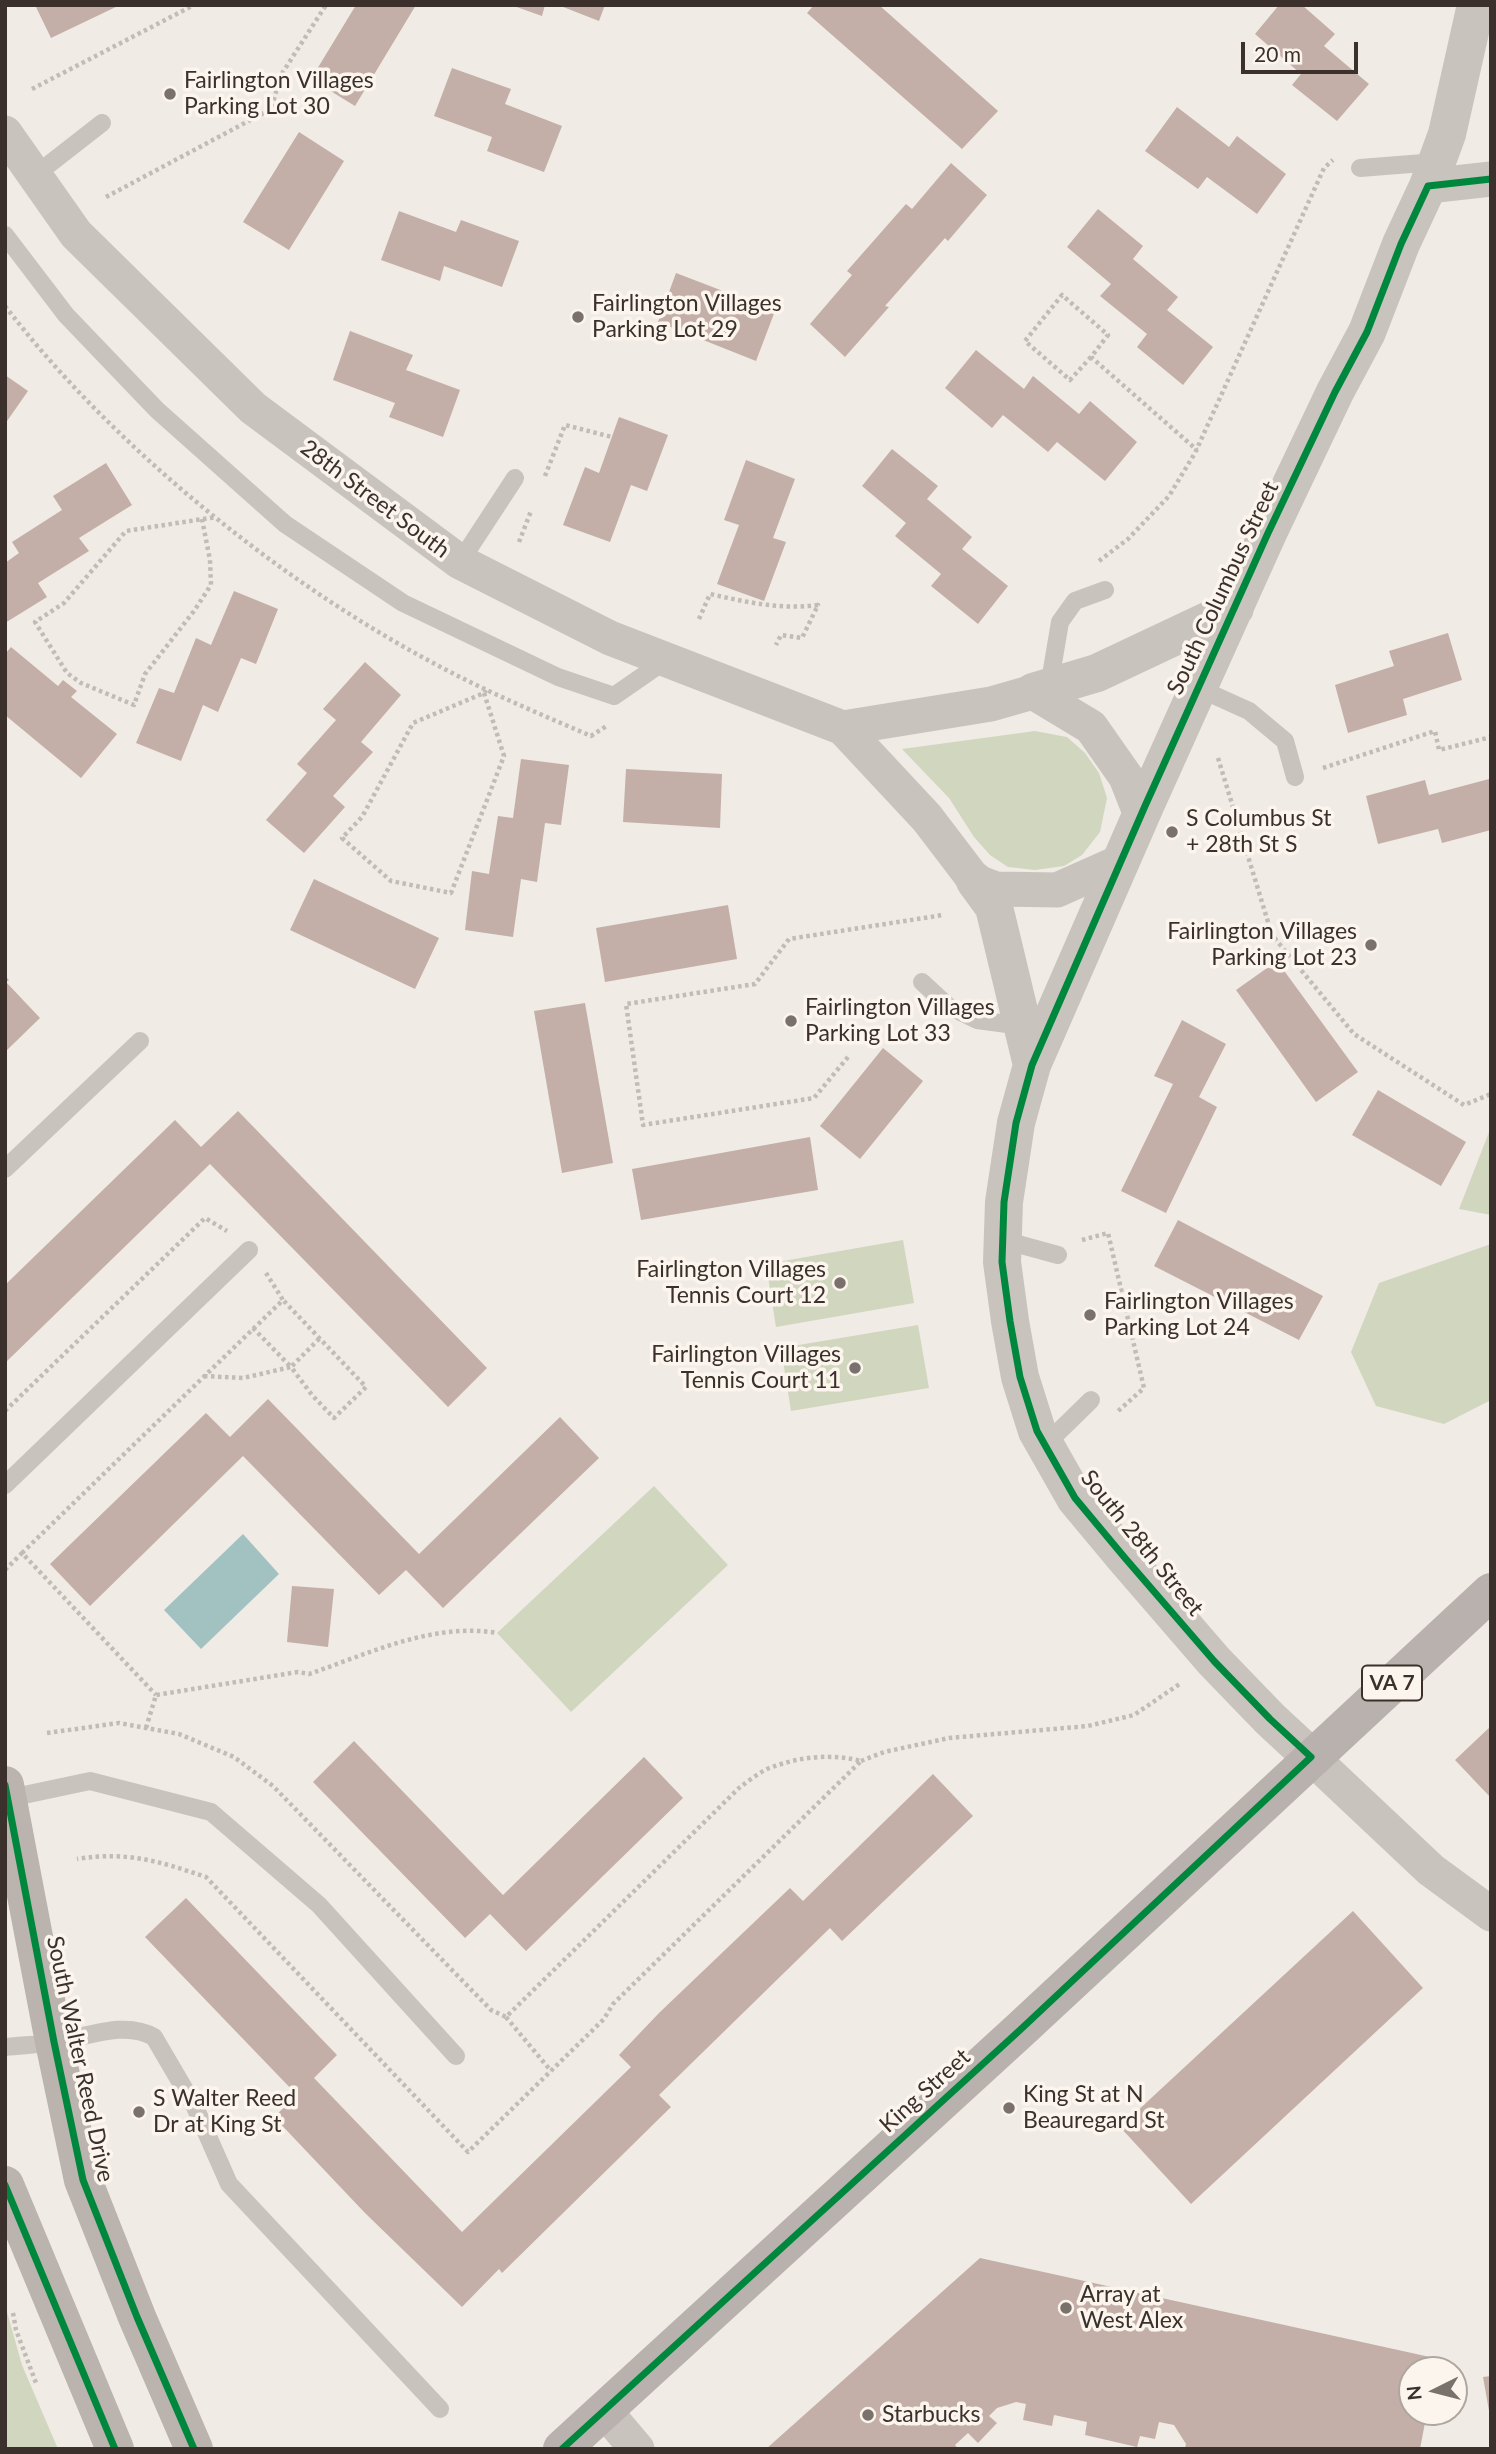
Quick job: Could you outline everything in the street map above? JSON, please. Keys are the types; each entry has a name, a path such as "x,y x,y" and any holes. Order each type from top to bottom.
{"main road":[{"name":"King Street","path":"562,2449 1020,2030 1491,1592"},
{"name":"South Walter Reed Drive","path":"6,1794 83,2180 137,2317 194,2449"},
{"path":"5,2185 115,2449"}],"street":[{"name":"South Columbus Street","path":"1032,1065 1198,688 1329,404 1367,332 1447,134 1476,5"},
{"name":"28th Street South","path":"5,133 76,234 253,408 460,562 610,638 843,728 927,818 975,881"},
{"path":"1432,174 1491,179"},
{"path":"843,728 991,704 1097,673 1235,608"},
{"path":"1041,690 1091,727 1126,778 1141,815"},
{"path":"975,881 996,889 1056,890 1120,862"},
{"path":"975,881 994,907 1032,1065"},
{"name":"South 28th Street","path":"1032,1065 1016,1123 1004,1202 1002,1262 1020,1377 1037,1432 1075,1498 1214,1661 1270,1719 1431,1870 1491,1914"},
{"path":"604,2410 637,2449"}],"lane":[{"path":"34,176 102,123"},
{"path":"1360,168 1432,174"},
{"path":"5,235 66,315 157,410 285,524 403,603 558,677 614,696 666,660"},
{"path":"460,562 515,478"},
{"path":"1041,690 1060,622 1075,601 1105,590"},
{"path":"1198,688 1249,711 1285,741 1296,777"},
{"path":"922,982 948,1006 977,1020 1022,1026"},
{"path":"5,1168 139,1041"},
{"path":"1003,1240 1058,1255"},
{"path":"5,1485 248,1250"},
{"path":"1045,1445 1091,1400"},
{"path":"6,1794 90,1781 211,1812 319,1905 456,2056"},
{"path":"5,2047 54,2042 124,2029 144,2031 154,2037 195,2107 229,2184 440,2409"}],"path":[{"path":"32,89 194,5"},
{"path":"106,197 271,109 281,75 326,5"},
{"path":"1097,562 1128,539 1169,496 1197,450 1324,168 1338,155"},
{"path":"1062,295 1108,335 1091,357 1070,380 1025,341 1062,295"},
{"path":"1091,357 1197,450"},
{"path":"544,477 565,425 612,437"},
{"path":"519,542 534,503"},
{"path":"202,519 210,560 211,585 145,674 134,705 81,683 67,673 35,622 64,603 126,531 202,519 217,517"},
{"path":"699,619 710,594 753,604 796,608 818,605 802,638 781,635 776,645"},
{"path":"485,692 504,756 451,894 391,881 342,838 362,817 413,723 485,692"},
{"path":"1296,777 1435,731 1439,750 1491,737"},
{"path":"1218,758 1272,935 1354,1034 1464,1105 1491,1094"},
{"path":"848,1057 814,1097 643,1125 626,1004 755,984 789,939 943,915"},
{"path":"1073,1242 1108,1233 1144,1388 1116,1413"},
{"path":"253,1328 291,1367 334,1418 366,1387 283,1300"},
{"path":"204,1376 243,1378 291,1367 320,1338"},
{"path":"5,1570 22,1553 156,1695"},
{"path":"156,1695 298,1672 309,1674 415,1637 480,1630 497,1633"},
{"path":"77,1859 105,1854 153,1860 206,1877 468,2152 604,2019 613,2004 861,1761 884,1752 949,1738 1088,1726 1134,1715 1181,1683"},
{"path":"146,1728 156,1695"},
{"path":"47,1733 119,1723 179,1734 234,1758 273,1786 491,2010 506,2017 551,2071"},
{"path":"506,2017 738,1788 765,1770 807,1758 841,1756 861,1761"},
{"path":"11,2304 16,2330 36,2382"}],"green space":[{"path":"1035,731 1067,737 1085,753 1099,773 1107,798 1100,832 1082,855 1064,866 1035,870 1008,867 990,855 974,837 949,798 902,749"},
{"path":"1491,1127 1491,1215 1459,1209"},
{"name":"Fairlington Villages Tennis Court 12","path":"903,1240 914,1303 776,1327 766,1264"},
{"path":"1491,1244 1491,1400 1444,1424 1376,1406 1351,1352 1379,1283"},
{"name":"Fairlington Villages Tennis Court 11","path":"918,1325 929,1388 791,1411 781,1348"},
{"path":"654,1486 728,1565 571,1712 497,1633"},
{"path":"5,2305 22,2365 58,2449 5,2449"}],"water":[{"path":"243,1534 279,1574 201,1649 164,1610"}],"building":[{"path":"35,5 120,5 51,38"},
{"path":"356,5 416,5 355,106 311,79"},
{"path":"511,5 545,5 542,16"},
{"path":"558,5 605,5 599,21"},
{"path":"814,5 879,5 998,111 962,149 807,13"},
{"path":"1279,5 1302,5 1335,34 1324,46 1369,84 1337,121 1292,85 1301,74 1255,34"},
{"path":"452,68 511,89 505,104 562,126 544,172 487,151 492,137 434,116"},
{"path":"1177,107 1229,147 1237,136 1286,174 1257,214 1207,177 1198,189 1145,151"},
{"path":"299,132 344,161 289,250 243,222"},
{"path":"951,163 987,195 948,241 945,238 885,306 889,307 845,357 810,324 852,275 847,271 906,204 912,209"},
{"path":"1098,209 1143,246 1133,259 1178,297 1167,310 1213,347 1183,385 1137,347 1147,334 1100,296 1111,284 1067,247"},
{"path":"399,211 456,232 461,220 519,241 502,287 444,266 440,281 381,260"},
{"path":"676,273 775,311 756,361 658,322"},
{"path":"350,331 413,355 406,370 460,390 443,437 389,417 395,403 333,380"},
{"path":"976,350 1024,389 1033,376 1079,414 1090,401 1137,442 1105,481 1057,442 1048,452 1003,415 992,428 945,388"},
{"path":"5,375 28,391 5,424"},
{"path":"619,417 668,435 647,491 631,485 610,542 563,525 585,467 599,473"},
{"path":"892,449 938,486 927,499 972,537 962,549 1008,586 978,624 931,586 941,574 895,536 906,523 862,486"},
{"path":"746,460 795,479 773,538 786,542 764,601 717,584 739,525 724,520"},
{"path":"106,463 132,505 79,538 89,551 38,583 47,597 5,623 5,563 19,553 12,542 62,510 53,496"},
{"path":"234,591 278,609 256,664 241,658 218,712 203,705 181,761 136,743 159,688 174,693 196,638 211,645"},
{"path":"1448,633 1462,680 1403,699 1407,715 1348,733 1335,685 1394,666 1389,651"},
{"path":"11,647 58,686 63,680 77,691 71,697 117,734 81,778 5,715 5,654"},
{"path":"365,662 401,695 361,742 373,752 333,796 345,807 304,853 266,820 307,773 297,764 336,720 323,709"},
{"path":"521,759 569,765 561,825 545,823 537,882 521,879 513,937 465,930 472,871 489,874 498,816 513,818"},
{"path":"626,769 722,774 720,828 623,822"},
{"path":"1489,779 1491,830 1442,843 1438,829 1378,844 1366,796 1425,780 1429,795"},
{"path":"314,879 439,938 415,989 290,930"},
{"path":"728,905 737,959 605,982 596,928"},
{"path":"1277,961 1358,1072 1316,1102 1236,990"},
{"path":"5,976 9,980 6,982 40,1018 5,1052"},
{"path":"585,1003 613,1163 562,1173 534,1011"},
{"path":"1182,1020 1226,1044 1199,1097 1217,1107 1166,1213 1121,1191 1173,1084 1154,1076"},
{"path":"883,1048 923,1081 860,1159 820,1126"},
{"path":"1378,1090 1466,1142 1441,1186 1352,1135"},
{"path":"238,1111 487,1368 448,1407 210,1164 5,1363 5,1285 175,1120 201,1147"},
{"path":"810,1137 818,1190 641,1220 632,1169"},
{"path":"1178,1220 1323,1296 1299,1340 1154,1266"},
{"path":"268,1399 419,1554 560,1417 599,1458 443,1608 406,1570 379,1595 243,1456 90,1606 50,1564 206,1413 230,1437"},
{"path":"292,1586 334,1589 328,1647 287,1642"},
{"path":"1491,1726 1491,1798 1455,1760"},
{"path":"354,1741 503,1895 644,1757 683,1798 526,1951 490,1914 465,1938 313,1782"},
{"path":"933,1774 973,1816 842,1941 830,1928 659,2095 671,2107 502,2273 499,2269 462,2307 365,2213 274,2117 297,2095 145,1937 186,1898 337,2055 314,2078 462,2232 631,2067 619,2055 659,2013 790,1888 803,1901"},
{"path":"1353,1911 1423,1988 1191,2204 1120,2127"},
{"name":"Array at West Alex","path":"980,2258 1425,2356 1398,2356 1398,2426 1424,2426 1420,2449 1185,2449 1186,2444 1174,2425 1159,2422 1155,2439 1140,2436 1137,2447 1085,2435 1087,2422 1054,2415 1052,2426 1023,2420 1026,2404 1016,2402 997,2408 989,2416 997,2423 978,2443 968,2433 955,2445 958,2449 766,2449"},
{"path":"1491,2376 1491,2411 1489,2411 1483,2377"}],"cycle path":[{"path":"562,2449 1020,2030 1311,1757 1214,1661 1125,1558 1075,1498 1037,1431 1020,1377 1010,1321 1002,1262 1004,1202 1016,1123 1032,1065 1268,533 1335,392 1367,332 1401,244 1428,186 1491,179"},
{"path":"5,1785 83,2180 137,2317 194,2449"},
{"path":"5,2185 115,2449"}],"place":[{"name":"Fairlington Villages Parking Lot 30","path":"170,94"},
{"name":"Fairlington Villages Parking Lot 29","path":"578,317"},
{"name":"S Columbus St + 28th St S","path":"1172,832"},
{"name":"Fairlington Villages Parking Lot 23","path":"1371,945"},
{"name":"Fairlington Villages Parking Lot 33","path":"791,1021"},
{"name":"Fairlington Villages Tennis Court 12","path":"840,1283"},
{"name":"Fairlington Villages Parking Lot 24","path":"1090,1315"},
{"name":"Fairlington Villages Tennis Court 11","path":"855,1368"},
{"name":"King St at N Beauregard St","path":"1009,2108"},
{"name":"S Walter Reed Dr at King St","path":"139,2112"},
{"name":"Array at West Alex","path":"1066,2308"},
{"name":"Starbucks","path":"868,2415"}]}
